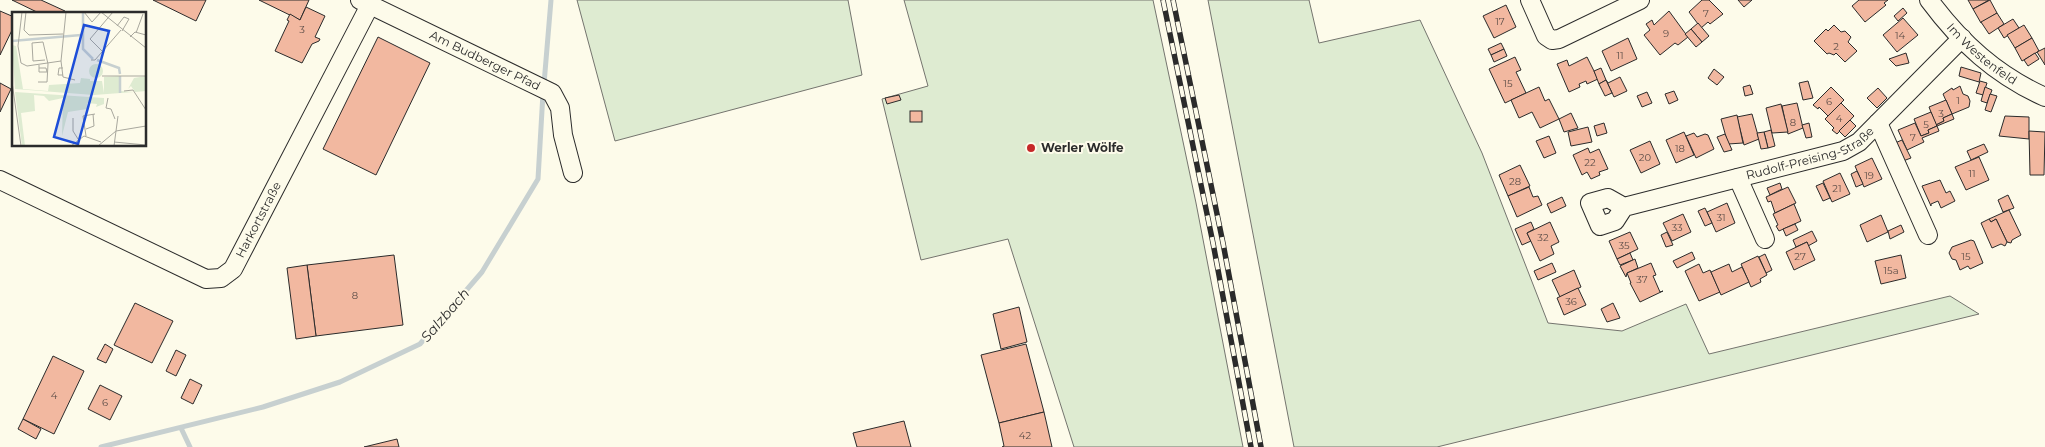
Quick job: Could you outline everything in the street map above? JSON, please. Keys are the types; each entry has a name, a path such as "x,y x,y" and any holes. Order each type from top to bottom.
{"street":[{"path":"1530,0 1546,36 1552,40 1560,39 1640,0"},
{"name":"Im Westenfeld","path":"1928,0 1992,68 2027,89 2045,97"},
{"name":"Am Budberger Pfad","path":"365,2 552,92 560,108 563,135 573,173"},
{"name":"Harkortstraße","path":"0,180 206,279 221,278 233,269 365,2"},
{"name":"Rudolf-Preising-Straße","path":"1624,207 1843,151 1858,142 1962,38"},
{"name":"Rudolf-Preising-Straße","path":"1878,123 1928,235"},
{"name":"Rudolf-Preising-Straße","path":"1738,178 1764,239"}],"green space":[{"path":"577,0 848,0 862,75 615,141"},
{"path":"904,0 1153,0 1196,203 1243,447 1074,447 1008,239 921,260 882,99 928,86"},
{"path":"1208,0 1309,0 1319,43 1420,20 1482,153 1548,323 1622,331 1686,304 1709,354 1950,296 1979,314 1437,447 1294,447"}],"building":[{"path":"12,0 41,0 65,11 65,12 37,12"},
{"path":"153,0 206,0 196,21"},
{"path":"259,0 309,0 300,20"},
{"path":"1702,0 1709,0 1723,14 1701,28 1689,12"},
{"path":"1738,0 1752,0 1744,7"},
{"path":"1859,0 1888,0 1884,3 1886,5 1865,22 1852,6"},
{"path":"1968,0 1989,0 1973,9"},
{"path":"1990,0 1997,13 1981,23 1973,9"},
{"path":"1506,5 1516,27 1494,38 1483,16"},
{"path":"306,7 325,16 315,37 320,39 312,44 302,63 275,51 289,21 287,20 290,14 300,20"},
{"path":"1903,8 1907,13 1898,21 1894,16"},
{"path":"0,11 12,16 12,30 0,55"},
{"path":"1669,11 1688,37 1678,45 1675,43 1660,55 1644,35 1650,30 1646,24 1652,20 1654,25"},
{"path":"1997,13 2004,24 1989,34 1981,22"},
{"path":"1903,18 1918,35 1897,52 1883,35"},
{"path":"2013,19 2019,28 2004,38 1998,28"},
{"path":"1698,23 1709,36 1702,42 1691,29"},
{"path":"1834,25 1841,32 1845,31 1851,37 1848,42 1857,51 1845,62 1836,53 1834,55 1827,54 1814,41 1826,29 1828,31"},
{"path":"2024,25 2032,38 2015,48 2007,35"},
{"path":"1691,29 1702,42 1696,47 1685,34"},
{"path":"378,37 430,63 376,175 323,149"},
{"path":"1628,38 1637,59 1611,71 1602,51"},
{"path":"2032,38 2039,51 2022,61 2015,48"},
{"path":"1501,43 1504,49 1491,55 1488,49"},
{"path":"2045,48 2045,65 2037,52"},
{"path":"1504,49 1507,56 1494,62 1491,55"},
{"path":"1906,53 1909,63 1896,66 1889,59"},
{"path":"2035,53 2039,59 2028,66 2024,60"},
{"path":"1515,57 1521,70 1516,72 1526,93 1505,103 1489,69"},
{"path":"1587,57 1598,79 1587,84 1586,81 1579,84 1580,87 1569,92 1557,64 1567,60 1569,66"},
{"path":"1961,67 1981,73 1979,82 1959,76"},
{"path":"1601,68 1606,80 1599,84 1594,71"},
{"path":"1714,69 1724,77 1717,85 1708,78"},
{"path":"1620,77 1627,91 1614,97 1606,80 1608,83"},
{"path":"1606,80 1612,93 1605,96 1599,84"},
{"path":"1808,81 1813,98 1803,100 1799,83"},
{"path":"1980,81 1987,83 1983,95 1976,93"},
{"path":"0,83 11,89 0,112"},
{"path":"1750,85 1753,94 1745,96 1743,87"},
{"path":"1960,86 1963,94 1968,96 1970,101 1969,107 1952,114 1943,94 1952,88 1953,90"},
{"path":"1539,87 1545,101 1549,99 1559,119 1540,128 1532,112 1519,118 1511,100"},
{"path":"1831,87 1844,100 1828,116 1819,107 1818,109 1813,105"},
{"path":"1985,87 1992,90 1987,103 1981,101"},
{"path":"1878,88 1887,98 1877,108 1867,98"},
{"path":"1674,91 1678,100 1669,104 1665,94"},
{"path":"1647,92 1652,103 1642,107 1637,96"},
{"path":"1990,94 1997,96 1991,112 1985,110"},
{"path":"899,95 901,100 887,104 885,98"},
{"path":"1946,100 1952,114 1943,118 1944,121 1936,125 1929,107"},
{"path":"1797,103 1803,128 1788,134 1782,106"},
{"path":"1841,103 1854,116 1837,134 1825,119"},
{"path":"1781,104 1788,132 1772,133 1766,108"},
{"path":"910,111 922,111 922,122 910,122"},
{"path":"1931,112 1937,126 1928,130 1929,133 1921,136 1914,119"},
{"path":"1571,113 1578,128 1564,132 1559,119"},
{"path":"1752,114 1759,139 1744,145 1737,117"},
{"path":"1952,114 1954,119 1936,125 1944,121 1943,118"},
{"path":"1737,115 1743,143 1728,144 1721,119"},
{"path":"2005,116 2029,117 2029,139 1999,136"},
{"path":"1850,120 1856,126 1845,137 1839,131"},
{"path":"1604,123 1607,133 1597,136 1594,126"},
{"path":"1809,123 1812,137 1806,138 1802,125"},
{"path":"1915,123 1921,136 1929,133 1928,130 1937,126 1939,131 1922,138 1924,142 1907,150 1898,130"},
{"path":"1588,127 1592,142 1571,146 1568,132"},
{"path":"1771,130 1775,146 1768,148 1764,132"},
{"path":"2029,131 2045,132 2044,175 2030,175"},
{"path":"1684,132 1694,155 1676,163 1666,140"},
{"path":"1764,132 1768,148 1761,149 1757,133"},
{"path":"1694,133 1697,137 1705,134 1708,135 1714,149 1696,158 1686,136"},
{"path":"1725,134 1732,150 1724,152 1717,137"},
{"path":"1549,136 1556,153 1544,158 1536,141"},
{"path":"1902,140 1911,158 1903,161 1895,143"},
{"path":"1650,141 1660,164 1641,173 1630,150"},
{"path":"1984,144 1988,152 1971,160 1967,151"},
{"path":"1588,148 1590,153 1599,149 1608,169 1599,172 1600,175 1591,179 1587,172 1582,175 1573,155"},
{"path":"1979,157 1989,180 1966,190 1955,167"},
{"path":"1872,158 1882,179 1864,187 1855,166"},
{"path":"1520,165 1530,186 1508,196 1499,175"},
{"path":"1857,171 1863,184 1856,187 1851,174"},
{"path":"1840,173 1850,194 1832,202 1823,181"},
{"path":"1940,180 1946,193 1950,191 1955,201 1941,208 1938,201 1931,204 1931,206 1922,186"},
{"path":"1780,183 1782,189 1770,195 1767,188"},
{"path":"1823,183 1830,198 1823,201 1816,186"},
{"path":"1529,187 1533,197 1538,196 1542,205 1517,217 1508,196"},
{"path":"1788,187 1796,203 1775,213 1771,201 1768,202 1766,197"},
{"path":"2008,195 2014,208 2003,212 1998,200"},
{"path":"1562,197 1566,206 1551,213 1547,204"},
{"path":"1727,203 1735,223 1716,232 1707,212"},
{"path":"1794,204 1801,221 1779,231 1773,214"},
{"path":"1705,208 1712,223 1705,226 1698,211"},
{"path":"2009,210 2021,235 2012,240 2011,243 2007,242 1996,219 1991,222 1989,219"},
{"path":"1683,214 1691,232 1672,241 1663,223"},
{"path":"1881,215 1888,232 1867,242 1860,225"},
{"path":"1989,219 1991,222 1996,219 2007,242 2005,246 2001,244 1992,248 1981,223"},
{"path":"1531,222 1534,229 1527,233 1531,241 1522,245 1515,229"},
{"path":"1550,222 1559,242 1551,246 1554,254 1540,261 1527,233"},
{"path":"1795,224 1798,230 1786,236 1783,229"},
{"path":"1901,225 1904,232 1890,239 1888,231"},
{"path":"1812,231 1817,241 1808,246 1807,242 1796,247 1793,240"},
{"path":"1630,232 1638,249 1617,259 1609,241"},
{"path":"1667,232 1673,245 1666,247 1661,235"},
{"path":"1971,240 1974,241 1983,263 1970,269 1968,266 1960,270 1956,260 1952,259 1949,253 1952,247"},
{"path":"1807,242 1815,260 1794,270 1786,252"},
{"path":"1692,252 1695,259 1677,268 1673,261"},
{"path":"1630,253 1633,260 1620,265 1617,259"},
{"path":"1765,254 1772,270 1766,273 1759,257"},
{"path":"394,255 403,325 316,336 307,265"},
{"path":"1901,255 1906,278 1881,284 1875,261"},
{"path":"1758,256 1767,275 1760,279 1761,282 1751,287 1741,264"},
{"path":"1635,259 1638,268 1627,273 1626,277 1620,266"},
{"path":"1552,263 1556,272 1538,280 1534,271"},
{"path":"1651,263 1656,275 1653,276 1660,292 1663,291 1640,302 1627,273"},
{"path":"1699,264 1703,273 1710,270 1720,292 1699,301 1685,271"},
{"path":"1729,264 1732,272 1742,267 1749,282 1721,295 1711,272"},
{"path":"307,265 316,336 296,339 287,268"},
{"path":"1574,270 1581,287 1560,297 1552,280"},
{"path":"1578,288 1586,305 1564,315 1557,298"},
{"path":"135,303 173,321 152,363 114,345"},
{"path":"1613,303 1620,318 1607,322 1601,309"},
{"path":"1019,307 1027,342 1001,349 993,314"},
{"path":"105,344 113,349 106,363 97,359"},
{"path":"1026,344 1044,412 999,423 981,355"},
{"path":"176,350 186,355 176,376 166,371"},
{"path":"53,356 84,371 54,434 23,419"},
{"path":"190,379 202,385 193,404 181,398"},
{"path":"100,385 122,396 110,420 88,409"},
{"path":"1044,412 1052,447 1002,447 1004,446 999,423"},
{"path":"23,419 41,429 36,439 18,429"},
{"path":"904,421 911,447 857,447 853,433"},
{"path":"397,439 399,447 364,447"}],"waterway":[{"name":"Salzbach","path":"544,84 551,0"},
{"name":"Salzbach","path":"101,447 263,407 340,382 420,344 482,272 538,179 543,93"},
{"path":"181,428 190,447"}],"railway":[{"path":"1163,0 1213,243 1251,447"},
{"path":"1173,0 1223,243 1261,447"}],"place":[{"name":"Werler Wölfe","path":"1031,148"}]}
